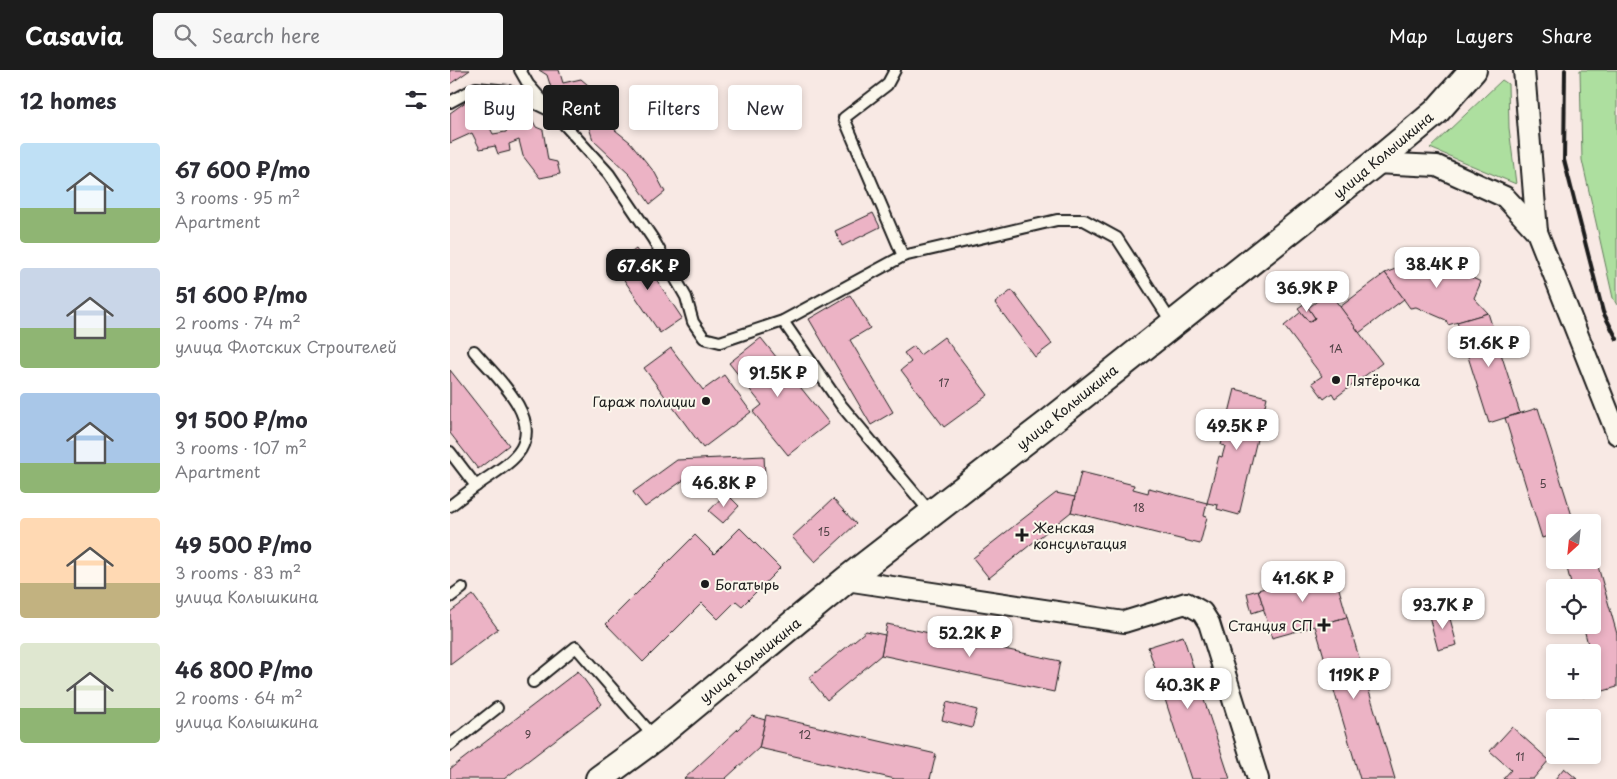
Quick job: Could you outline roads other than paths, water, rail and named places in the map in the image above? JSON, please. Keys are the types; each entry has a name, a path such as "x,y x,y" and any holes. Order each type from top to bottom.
{"street":[{"name":"улица Колышкина","path":"600,779 655,738 846,580 1052,421 1172,323 1375,163 1436,112 1473,70"},
{"path":"1524,70 1537,232 1617,434"},
{"path":"1375,163 1437,166 1470,180 1505,197 1537,232"},
{"path":"846,580 1124,622 1186,603 1202,612 1209,623 1258,779"}],"lane":[{"path":"520,70 528,84 543,101"},
{"path":"895,70 887,85 844,118 903,256"},
{"path":"450,102 476,88 509,91 543,107"},
{"path":"569,130 609,174 653,239 686,296 693,322 704,338 720,342 783,322 903,256 1057,220 1084,220 1117,238 1172,323"},
{"path":"783,322 841,405 931,513"},
{"path":"450,506 506,464 521,449 526,429 517,403 474,351"},
{"path":"450,452 476,486"},
{"path":"450,597 462,588"},
{"path":"533,682 576,647 655,738"},
{"path":"450,745 497,708"}],"railway":[{"path":"1565,70 1564,160 1603,312 1617,339"}],"place":[{"name":"Пятёрочка","path":"1336,380"},
{"name":"Гараж полиции","path":"706,401"},
{"name":"Женская консультация","path":"1022,535"},
{"name":"Богатырь","path":"705,584"},
{"name":"Станция СП","path":"1324,625"}]}
